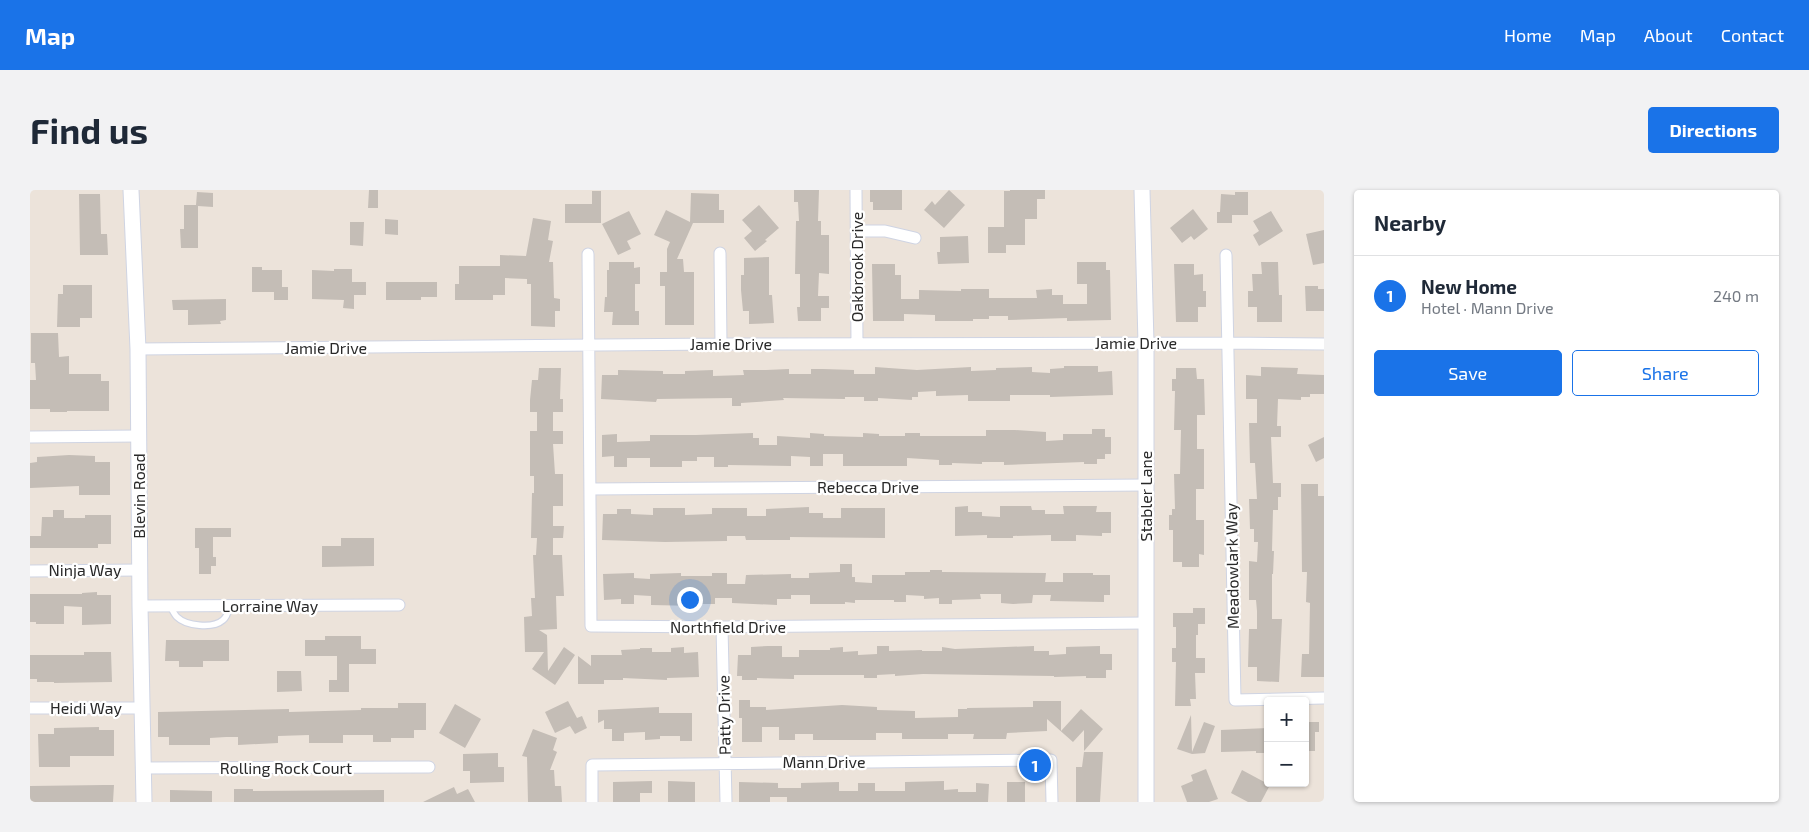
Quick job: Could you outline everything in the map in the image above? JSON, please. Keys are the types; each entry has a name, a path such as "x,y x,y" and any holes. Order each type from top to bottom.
{"street":[{"name":"Blevin Road","path":"132,190 138,349 144,802"},
{"name":"Oakbrook Drive","path":"856,190 857,344"},
{"name":"Stabler Lane","path":"1142,190 1146,343 1146,802"},
{"path":"857,231 885,231 915,238"},
{"path":"720,253 721,344"},
{"name":"Northfield Drive","path":"588,254 591,626 722,628 1146,623"},
{"path":"1226,255 1228,343"},
{"name":"Meadowlark Way","path":"1228,343 1235,700 1324,698"},
{"name":"Jamie Drive","path":"138,349 721,344 1324,344"},
{"path":"30,437 139,436"},
{"name":"Rebecca Drive","path":"590,489 1146,485"},
{"name":"Ninja Way","path":"30,571 140,570"},
{"name":"Lorraine Way","path":"140,606 399,605"},
{"name":"Patty Drive","path":"722,628 726,802"},
{"name":"Heidi Way","path":"30,708 142,708"},
{"name":"Mann Drive","path":"592,802 592,764 1051,760 1052,802"},
{"name":"Rolling Rock Court","path":"143,768 429,767"}],"lane":[{"path":"170,606 177,617 190,623 210,625 222,622 228,615 230,606"}],"building":[{"path":"369,190 378,190 378,208 368,208"},
{"path":"794,190 819,190 818,221 821,221 821,235 829,235 829,274 819,273 818,296 829,296 829,308 821,308 821,321 798,321 797,307 800,307 800,274 795,274 796,221 799,221 798,202 794,202"},
{"path":"870,190 902,190 902,210 873,210 873,202 870,202"},
{"path":"949,190 965,205 944,228 924,210 932,201 935,205"},
{"path":"1045,190 1045,199 1037,199 1037,219 1025,219 1025,245 1006,245 1006,253 988,253 988,227 1004,227 1004,191"},
{"path":"592,191 601,191 601,223 565,223 565,204 592,204"},
{"path":"197,192 213,193 213,207 198,206 198,248 181,248 180,229 184,229 184,205 196,205"},
{"path":"1235,192 1248,192 1248,215 1232,215 1232,223 1217,223 1217,212 1220,212 1221,194 1235,195"},
{"path":"691,193 719,194 719,210 724,210 724,223 693,223 677,259 683,259 684,272 694,272 694,325 665,325 665,286 660,286 660,272 667,272 667,249 670,242 654,235 666,210 690,222"},
{"path":"79,194 100,194 101,234 107,234 108,255 80,255"},
{"path":"759,205 779,228 755,251 744,238 752,231 742,220"},
{"path":"1193,209 1208,229 1194,240 1191,236 1182,243 1170,228"},
{"path":"629,211 641,234 627,241 631,249 618,255 602,224"},
{"path":"1271,211 1283,231 1259,246 1253,235 1259,231 1253,221"},
{"path":"533,218 551,221 548,240 553,241 549,262 553,262 554,298 560,299 560,311 555,311 555,327 531,326 531,284 527,284 527,279 505,278 505,295 493,295 493,300 455,300 455,284 459,284 459,266 500,266 500,255 526,256"},
{"path":"385,219 398,220 398,235 385,234"},
{"path":"350,222 364,222 363,246 350,245"},
{"path":"1324,230 1324,263 1313,265 1306,234"},
{"path":"968,236 969,263 938,264 937,252 940,252 940,237"},
{"path":"769,257 769,295 772,295 774,323 749,324 749,311 743,311 741,290 741,275 744,275 744,258"},
{"path":"609,262 634,262 634,268 640,267 640,284 635,284 635,311 639,311 639,325 612,325 613,312 604,312"},
{"path":"1077,262 1106,262 1106,270 1110,270 1111,320 1067,321 1067,318 1008,320 1008,316 989,316 989,319 973,319 973,321 935,321 935,315 904,314 904,321 873,321 872,264 895,264 895,275 901,275 901,299 919,299 919,290 961,291 961,289 989,289 989,298 1037,298 1036,290 1052,289 1052,295 1063,295 1063,304 1087,304 1087,284 1077,284"},
{"path":"1261,262 1278,262 1279,295 1282,295 1282,322 1257,322 1257,307 1248,307 1248,291 1253,291 1252,274 1262,274"},
{"path":"1174,264 1194,264 1194,275 1203,274 1203,291 1206,291 1206,307 1198,307 1198,322 1176,322"},
{"path":"252,267 262,267 262,270 282,270 282,287 288,287 288,300 274,300 274,292 252,292"},
{"path":"334,269 352,269 352,282 366,282 366,295 354,295 354,309 343,308 344,300 312,299 312,270 334,271"},
{"path":"386,282 437,282 437,297 421,297 421,300 386,300"},
{"path":"63,285 92,285 92,318 80,318 80,327 57,327 58,294 63,294"},
{"path":"1305,286 1318,286 1318,289 1324,289 1324,311 1306,311"},
{"path":"226,299 226,320 220,321 221,324 188,325 188,310 173,310 172,300"},
{"path":"31,333 58,333 59,357 69,356 69,374 101,374 101,381 109,381 109,411 50,412 50,409 30,409 30,380 36,380 35,363 31,363"},
{"path":"1064,366 1098,366 1098,372 1112,371 1113,395 1050,397 1050,395 1010,395 1010,401 968,401 968,395 936,396 936,391 918,392 918,397 912,397 912,400 878,398 878,401 864,401 864,397 845,397 845,399 783,398 784,400 741,403 741,406 732,406 732,398 657,399 656,402 601,399 602,375 618,375 618,370 663,371 663,374 685,374 685,371 713,370 713,376 744,375 743,370 789,369 789,374 811,374 811,369 823,369 854,370 854,374 875,374 875,367 917,370 971,367 971,371 1032,367 1032,372 1050,373 1050,369 1064,368"},
{"path":"1261,367 1298,368 1297,374 1324,375 1324,394 1310,394 1310,397 1301,397 1301,400 1278,399 1277,426 1281,426 1281,437 1271,437 1273,483 1281,483 1281,497 1278,497 1278,510 1273,510 1272,551 1274,551 1272,619 1282,619 1279,682 1257,681 1257,667 1248,667 1249,629 1257,629 1256,600 1249,600 1249,561 1257,562 1258,542 1254,542 1254,529 1250,529 1249,499 1257,499 1255,463 1250,463 1249,423 1257,423 1257,399 1246,399 1246,375 1261,376"},
{"path":"539,368 561,368 560,399 563,399 563,412 553,412 553,431 563,431 563,444 553,444 555,474 563,474 563,506 553,506 553,526 564,526 563,538 553,538 553,555 562,555 564,596 556,596 557,629 539,630 547,635 548,671 564,647 575,655 555,685 532,669 544,652 525,652 524,617 532,616 531,598 535,598 533,555 536,555 537,538 531,538 534,476 530,476 530,431 537,431 537,412 530,412 530,400 532,380 538,380"},
{"path":"1176,368 1196,368 1197,379 1204,379 1205,415 1197,415 1197,449 1204,449 1204,489 1196,489 1196,520 1204,520 1204,555 1199,554 1199,567 1182,567 1182,562 1173,562 1173,530 1169,530 1169,515 1172,515 1172,509 1175,509 1174,474 1180,474 1181,430 1174,430 1175,391 1172,391 1172,379 1176,379"},
{"path":"1092,429 1105,429 1105,437 1111,437 1111,454 1105,454 1105,459 1097,459 1097,464 1084,464 1084,462 1004,465 1004,462 982,462 982,464 952,463 952,465 939,465 939,460 907,458 907,466 843,466 843,454 823,454 823,466 810,466 810,457 791,456 791,466 728,465 728,467 714,467 714,457 697,457 697,461 682,461 682,467 650,467 650,458 627,458 627,467 614,467 614,456 602,457 602,435 617,434 617,442 650,441 650,435 753,433 753,438 759,438 759,445 777,445 777,436 810,438 810,433 824,434 824,436 863,437 863,433 879,434 879,436 905,436 905,433 920,433 920,436 986,436 986,430 1015,430 1046,432 1046,441 1063,440 1063,434 1092,434"},
{"path":"1324,437 1324,458 1316,462 1308,445"},
{"path":"95,456 95,462 110,462 110,495 79,495 79,486 30,488 30,463 37,462 37,457"},
{"path":"1301,484 1318,484 1318,496 1324,496 1324,677 1301,677 1302,654 1309,654 1310,603 1306,602 1307,572 1302,572"},
{"path":"968,506 968,512 982,512 982,516 1000,517 1000,506 1031,506 1032,510 1045,510 1045,514 1064,514 1063,506 1097,506 1096,512 1111,512 1111,533 1102,533 1102,536 1076,535 1076,541 1051,541 1051,535 1013,536 1013,538 987,538 987,535 955,536 955,507"},
{"path":"809,507 809,513 823,513 823,518 841,518 841,508 885,508 885,538 790,537 790,540 746,540 745,536 727,536 727,541 602,540 603,514 617,514 617,509 631,509 631,514 653,515 653,508 685,508 685,515 712,514 712,508 747,508 747,516 766,516 766,509"},
{"path":"53,510 64,510 64,518 85,518 85,515 111,515 111,544 98,544 98,548 30,548 30,536 41,536 42,517 53,517"},
{"path":"195,528 231,528 231,537 213,537 213,557 216,557 216,566 211,566 211,574 199,574 199,548 195,548"},
{"path":"341,538 374,538 374,566 322,567 322,546 341,546"},
{"path":"840,564 852,564 852,577 855,577 855,582 872,583 872,575 905,575 905,572 930,572 930,570 942,570 942,572 1046,573 1045,582 1063,582 1063,573 1093,573 1093,575 1110,575 1110,595 1104,595 1104,602 1050,601 1051,595 1033,595 1032,603 1013,604 1001,603 1001,594 980,594 981,599 952,600 952,604 939,604 939,598 924,599 924,596 906,595 906,602 894,602 894,600 855,600 855,603 845,602 845,604 810,604 810,595 791,595 791,599 777,599 777,605 732,603 732,598 715,598 715,604 697,604 697,606 651,605 651,596 634,595 634,604 621,604 621,599 604,600 603,574 634,573 634,578 650,579 650,574 681,573 681,576 712,576 712,573 727,573 727,584 745,584 746,575 791,574 791,578 809,578 809,573 840,572"},
{"path":"97,592 97,595 111,595 111,624 82,625 82,607 64,606 64,624 36,624 36,622 30,622 30,594 82,594"},
{"path":"1193,608 1205,608 1205,624 1198,624 1198,635 1196,635 1196,658 1205,658 1205,673 1195,673 1196,699 1190,699 1191,706 1175,706 1176,662 1172,662 1172,648 1176,648 1176,627 1173,627 1173,613 1193,613"},
{"path":"325,636 361,636 361,649 376,649 376,664 349,664 349,692 329,692 329,680 337,680 337,656 305,656 305,640 325,640"},
{"path":"166,640 229,640 229,661 203,661 203,667 179,667 179,661 165,661"},
{"path":"782,646 782,657 799,657 799,650 830,650 830,648 843,647 843,652 858,651 858,655 877,654 877,646 889,646 889,651 942,651 942,647 955,649 1034,646 1034,651 1049,651 1049,655 1066,654 1066,647 1100,646 1100,654 1112,654 1112,670 1106,670 1106,678 1086,678 1086,676 923,674 895,676 895,674 877,675 877,678 864,678 864,675 794,675 794,679 757,678 757,680 742,680 742,676 737,676 738,655 751,655 751,647"},
{"path":"684,647 684,653 698,652 699,677 667,678 667,680 623,678 623,680 604,680 604,684 578,684 578,656 591,666 591,655 622,655 621,650 640,648 652,648 652,652 671,652 671,648"},
{"path":"84,652 111,652 112,682 54,683 37,682 37,679 30,679 30,655 84,655"},
{"path":"277,671 301,671 302,691 277,692"},
{"path":"739,700 750,700 750,707 766,707 766,710 842,705 877,707 877,710 915,711 915,718 958,717 958,709 1033,707 1033,701 1061,701 1061,731 1081,709 1103,729 1084,751 1084,730 1073,742 1047,719 1047,731 1007,733 1006,739 973,739 974,734 948,734 948,739 902,739 902,733 876,733 876,740 813,740 813,734 795,734 795,740 779,740 779,727 762,727 762,742 742,742 742,718 739,718"},
{"path":"568,701 577,718 582,716 587,728 575,734 570,726 555,733 545,712"},
{"path":"398,703 426,703 426,730 414,730 414,738 391,738 391,742 373,742 373,735 343,735 343,743 309,743 309,735 278,736 278,743 238,745 238,737 226,737 210,738 210,745 169,745 169,737 158,737 158,712 289,709 289,712 361,710 361,708 398,708"},
{"path":"455,704 481,719 465,748 439,733"},
{"path":"659,707 659,713 692,713 692,741 680,741 680,736 660,736 660,739 645,740 645,732 624,733 624,741 612,741 612,729 604,729 604,720 598,723 598,710"},
{"path":"1191,715 1192,752 1204,722 1215,726 1205,753 1192,754 1177,749"},
{"path":"1309,722 1319,722 1319,732 1315,732 1315,751 1309,751"},
{"path":"99,727 99,730 114,730 114,756 70,756 70,767 39,767 38,734 54,734 54,728"},
{"path":"1264,728 1264,753 1256,753 1256,751 1221,752 1221,730"},
{"path":"533,729 557,738 553,750 557,752 550,770 554,770 555,786 561,786 562,802 528,802 527,757 522,756"},
{"path":"1084,752 1103,752 1100,802 1076,802 1076,767 1082,767"},
{"path":"498,753 498,767 504,767 504,782 470,783 470,771 463,771 463,754"},
{"path":"1206,769 1218,799 1209,802 1187,802 1181,786 1193,781 1191,775"},
{"path":"1242,770 1264,782 1264,787 1269,787 1261,802 1248,802 1231,793"},
{"path":"652,781 652,793 640,793 640,802 613,802 613,782"},
{"path":"668,781 695,782 695,802 668,802"},
{"path":"944,781 944,790 958,789 958,792 976,792 976,783 989,784 988,802 787,802 787,797 770,797 770,802 739,802 739,782 778,783 778,788 801,788 801,783 839,782 839,791 858,791 858,783 875,783 875,791 905,791 905,782"},
{"path":"1007,782 1025,782 1025,802 1007,802"},
{"path":"114,785 113,802 30,802 30,786"},
{"path":"454,787 457,794 468,789 475,802 423,802"},
{"path":"234,789 253,789 253,791 384,790 384,802 234,802"},
{"path":"170,790 212,791 212,802 170,802"}],"place":[{"name":"New Home","path":"1035,765"}]}
